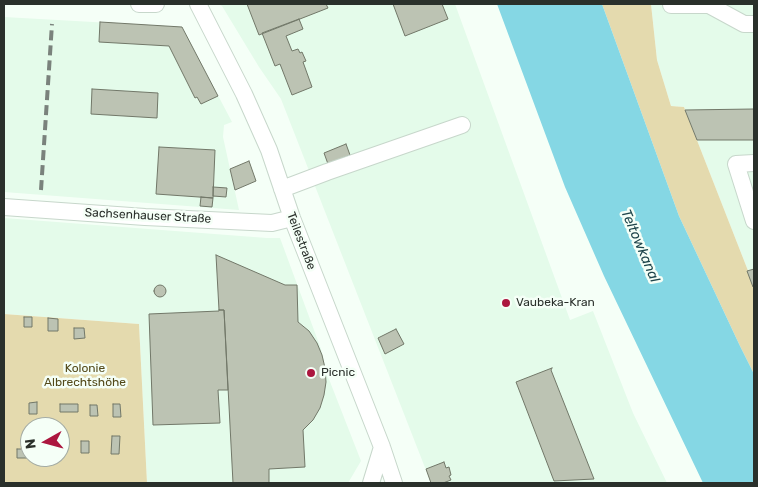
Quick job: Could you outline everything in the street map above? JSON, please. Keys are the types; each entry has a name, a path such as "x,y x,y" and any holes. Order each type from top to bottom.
{"street":[{"path":"139,4 156,4"},
{"name":"Teilestraße","path":"203,5 274,162 292,218 382,446 394,483"},
{"path":"670,5 709,5 744,24 754,24"},
{"path":"282,189 462,125"},
{"path":"754,163 736,164 754,221"},
{"name":"Sachsenhauser Straße","path":"4,207 145,217 272,223 292,218"},
{"path":"371,483 382,446"}],"shaded area":[{"path":"218,4 455,4 570,320 593,311 633,413 667,483 431,483 281,99 222,6"},
{"path":"651,4 754,4 754,286 684,107 671,106 657,60"},
{"path":"4,17 182,27 232,122 224,125 223,137 239,210 4,192"},
{"path":"4,218 280,238 321,349 327,374 361,461 348,483 147,483 139,324 4,314"}],"green space":[{"path":"602,4 651,4 657,60 671,106 684,107 754,286 754,374 679,216"},
{"name":"Kolonie Albrechtshöhe","path":"4,314 139,324 147,483 4,483"}],"water":[{"name":"Teltowkanal","path":"497,4 602,4 679,216 754,374 754,483 703,483 604,276 565,187"}],"building":[{"path":"247,4 326,4 328,8 259,35"},
{"path":"393,4 442,4 448,19 405,36"},
{"path":"299,19 303,29 286,36 292,51 298,49 300,53 302,52 306,61 303,62 312,87 292,95 280,64 275,66 262,33"},
{"path":"100,22 182,27 218,96 201,104 197,97 195,98 169,46 99,42"},
{"path":"92,89 158,93 157,118 91,114"},
{"path":"754,109 754,140 697,140 685,110"},
{"path":"346,144 350,155 328,164 324,153"},
{"path":"159,147 215,150 213,198 156,194"},
{"path":"249,161 256,181 235,190 230,169"},
{"path":"213,187 227,188 226,197 213,196"},
{"path":"201,197 213,198 212,207 200,206"},
{"path":"216,255 285,285 297,285 298,322 309,331 322,355 326,382 320,408 313,420 303,430 305,467 269,469 269,483 233,483 224,310 219,310"},
{"path":"754,269 754,286 753,287 747,271"},
{"path":"158,285 162,285 166,291 162,297 158,297 154,293 154,289"},
{"path":"224,310 228,390 218,390 220,423 153,425 149,314"},
{"path":"24,317 32,317 32,327 24,327"},
{"path":"48,318 58,319 58,331 48,331"},
{"path":"74,328 84,328 85,338 74,339"},
{"path":"396,329 404,344 385,354 378,338"},
{"path":"552,368 551,370 594,479 554,481 516,382"},
{"path":"37,402 37,414 29,414 29,403"},
{"path":"60,404 78,404 78,412 60,412"},
{"path":"113,404 120,404 121,417 113,417"},
{"path":"90,405 97,405 98,416 90,416"},
{"path":"112,436 120,436 119,454 111,454"},
{"path":"81,441 89,441 89,453 81,453"},
{"path":"17,449 20,449 20,458 17,458"},
{"path":"444,462 446,468 449,467 451,480 443,483 431,483 426,469"}],"railway":[{"path":"41,190 52,24"}],"place":[{"name":"Vaubeka-Kran","path":"506,303"},
{"name":"Picnic","path":"311,373"}]}
